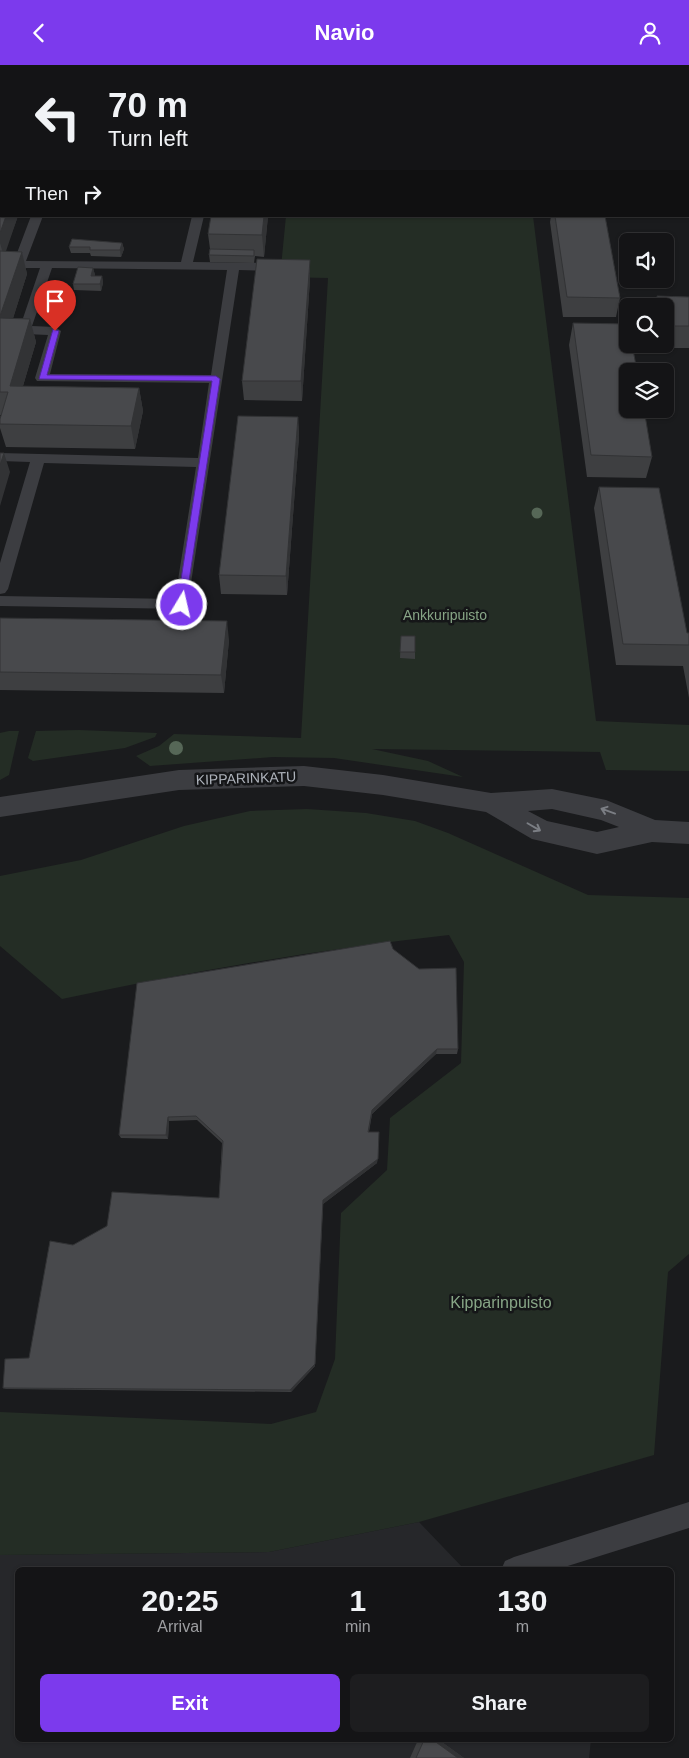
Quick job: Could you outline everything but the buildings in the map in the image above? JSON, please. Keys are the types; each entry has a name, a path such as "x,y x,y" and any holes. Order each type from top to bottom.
{"street":[{"name":"KIPPARINKATU","path":"0,807 178,780 304,777 383,785 491,803 552,799 606,810 652,831"},
{"name":"KIPPARINKATU","path":"491,803 541,831 597,843 652,831 689,833"}],"lane":[{"path":"19,264 37,217"},
{"path":"186,266 198,217"},
{"path":"0,264 288,267"},
{"path":"46,264 25,330 55,331 42,378 216,379"},
{"path":"0,601 182,605 234,266"},
{"path":"0,457 203,463"},
{"path":"0,589 38,458"},
{"path":"524,1567 689,1515"}],"shaded area":[{"path":"419,1522 462,1567 15,1567 15,1742 591,1742 589,1758 0,1758 0,1555 269,1552"}],"green space":[{"name":"Ankkuripuisto","path":"286,217 533,217 596,721 689,725 689,771 606,770 600,752 372,749 428,761 463,777 334,758 273,757 150,766 136,756 159,746 174,734 301,738 328,278 280,277"},
{"path":"79,730 157,733 155,737 125,748 33,761 28,758 36,731"},
{"path":"19,731 9,775 0,780 0,733"},
{"name":"Kipparinpuisto","path":"307,809 366,813 415,821 448,833 588,895 689,898 689,1254 668,1272 654,1455 419,1522 269,1552 0,1555 0,1412 271,1424 316,1412 335,1359 341,1213 387,1170 390,1118 461,1063 464,962 449,935 254,962 62,999 0,946 0,876 81,860 184,826 250,811"}],"route":[{"path":"55,331 42,378 216,379 182,605"}]}
